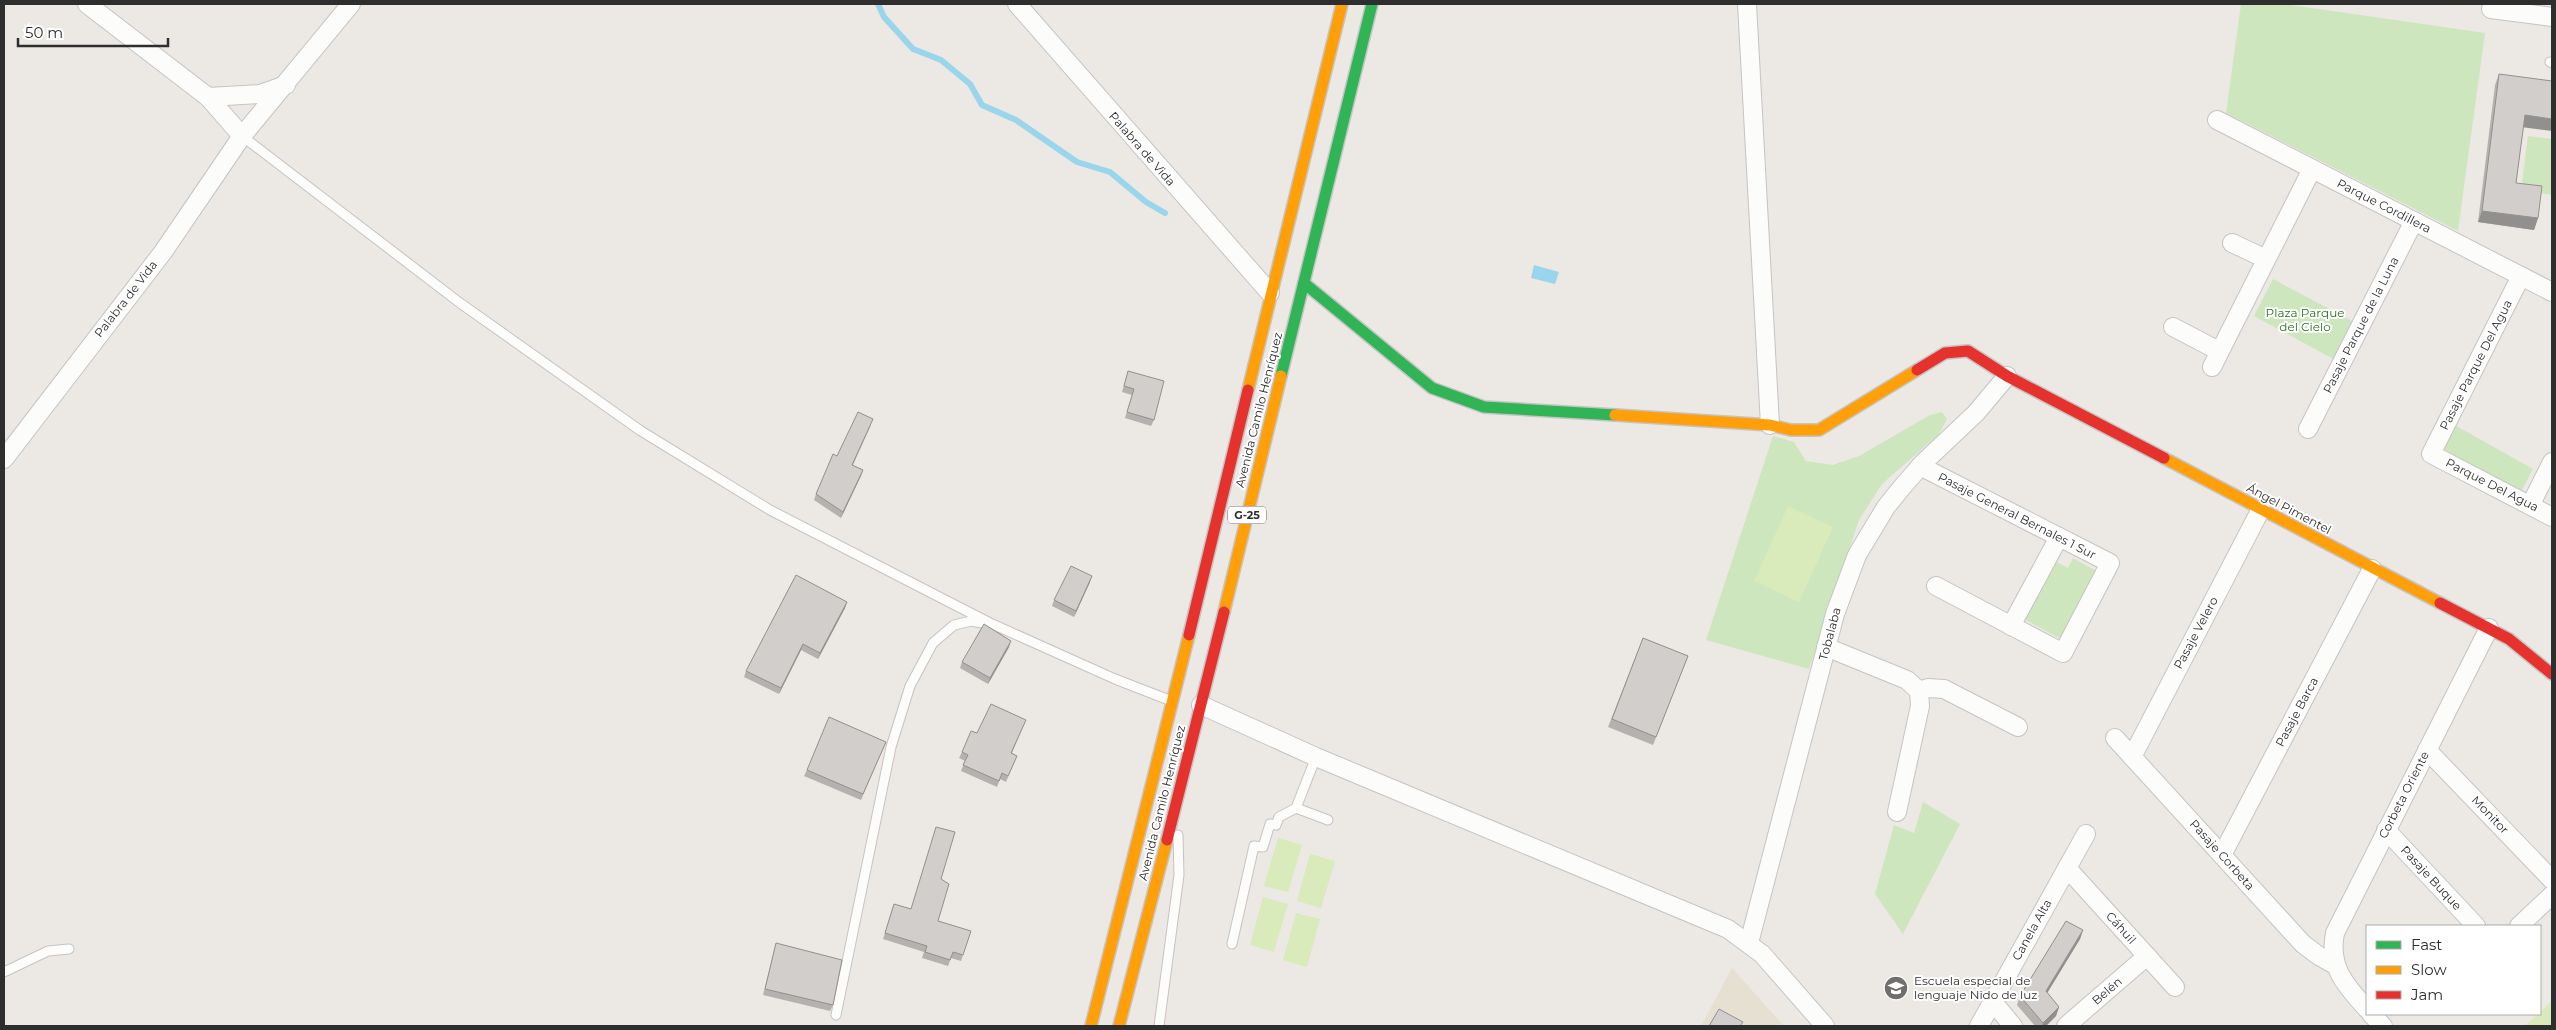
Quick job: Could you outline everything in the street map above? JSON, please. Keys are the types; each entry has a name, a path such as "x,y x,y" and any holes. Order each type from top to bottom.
{"main road":[{"name":"Avenida Camilo Henríquez","path":"1091,1026 1173,702 1270,293 1342,4"},
{"name":"Avenida Camilo Henríquez","path":"1119,1026 1201,705 1372,4"},
{"name":"Ángel Pimentel","path":"1304,283 1432,388 1484,407 1770,425 1791,430 1818,430 1944,353 1968,351 2007,376 2372,569 2489,628 2529,653 2552,674"}],"street":[{"path":"87,4 208,97 242,136"},
{"name":"Palabra de Vida","path":"4,459 163,252 242,136 351,4"},
{"name":"Palabra de Vida","path":"1017,4 1270,293"},
{"path":"1747,4 1770,425"},
{"path":"2491,9 2552,17"},
{"path":"208,97 260,94 286,85"},
{"name":"Parque Cordillera","path":"2216,120 2552,292"},
{"path":"2173,327 2216,359 2312,169"},
{"name":"Pasaje Parque de la Luna","path":"2308,430 2414,221"},
{"path":"2232,243 2266,260"},
{"name":"Pasaje Parque Del Agua","path":"2431,454 2522,276"},
{"name":"Tobalaba","path":"1749,943 1835,614 1857,555 1886,507 1920,466 1976,413 2007,376"},
{"name":"Parque Del Agua","path":"2431,454 2531,504 2552,517"},
{"path":"2531,504 2552,462"},
{"name":"Pasaje General Bernales 1 Sur","path":"1920,466 2110,563 2063,653 1936,586"},
{"name":"Pasaje Velero","path":"2132,756 2261,509"},
{"path":"2011,626 2059,537"},
{"name":"Pasaje Barca","path":"2222,855 2372,569"},
{"name":"Corbeta Oriente","path":"2335,965 2333,944 2335,933 2489,628"},
{"path":"1826,647 1907,680 1919,691 1920,706 1897,812"},
{"path":"1919,691 1928,688 1944,689 2018,727"},
{"path":"1201,705 1316,757 1721,926 1749,943 1773,966 1825,1026"},
{"name":"Pasaje Corbeta","path":"2115,738 2303,944 2335,965"},
{"name":"Monitor","path":"2427,750 2552,880"},
{"name":"Pasaje Buque","path":"2386,830 2475,925"},
{"name":"Canela Alta","path":"1979,1026 2086,834"},
{"name":"Cáhuil","path":"2067,868 2175,987"},
{"path":"2520,925 2552,895"},
{"name":"Belén","path":"2066,1026 2147,956"},
{"path":"2335,965 2343,981 2366,1008"},
{"path":"1992,1002 2014,1026"},
{"path":"2372,1015 2383,1026"}],"lane":[{"path":"242,136 460,303 641,431 770,510 990,624 1173,702"},
{"path":"836,1014 891,747 910,686 933,644 954,625 971,621 990,624"},
{"path":"1232,944 1254,846 1263,847 1270,824 1276,825 1279,817 1296,808 1316,757"},
{"path":"1296,808 1328,820"},
{"path":"1159,1026 1179,875 1179,841 1174,812"},
{"path":"4,972 48,951 69,949"}],"shaded area":[{"path":"1732,968 1784,1026 1701,1026"}],"green space":[{"path":"2241,4 2285,4 2485,33 2458,231 2226,113"},
{"path":"2528,136 2552,139 2552,195 2521,190"},
{"name":"Plaza Parque del Cielo","path":"2273,279 2356,323 2337,361 2254,316"},
{"path":"1942,412 1947,419 1939,434 1882,484 1859,520 1809,669 1706,640 1773,436 1794,442 1806,461 1833,465 1859,456 1930,415"},
{"path":"2451,423 2533,469 2521,492 2438,446"},
{"path":"1788,506 1833,527 1799,602 1754,581"},
{"path":"2073,558 2098,572 2061,639 2022,618 2053,560 2068,568"},
{"path":"1923,802 1960,824 1903,934 1875,894 1894,825 1914,833"},
{"path":"1278,838 1302,845 1288,892 1264,886"},
{"path":"1310,854 1335,861 1321,908 1297,901"},
{"path":"1263,897 1288,904 1274,952 1250,945"},
{"path":"1296,913 1320,919 1307,967 1283,960"},
{"path":"2552,1001 2552,1026 2525,1026 2537,1015 2541,1015 2541,1011"}],"water":[{"path":"1534,265 1559,272 1555,284 1531,278"}],"building":[{"path":"2499,74 2552,81 2552,119 2525,115 2516,183 2542,186 2538,218 2482,211"},
{"path":"1128,371 1164,381 1154,420 1127,412 1134,389 1124,386"},
{"path":"858,412 873,419 852,465 863,470 843,512 816,494 833,454 837,456"},
{"path":"1071,566 1092,576 1076,611 1054,600"},
{"path":"796,575 847,602 820,653 803,644 781,688 746,671"},
{"path":"984,624 1011,641 990,678 962,662"},
{"path":"1643,638 1688,656 1656,737 1612,719"},
{"path":"991,704 1026,720 1011,753 1017,756 1008,776 1002,773 999,781 963,765 968,755 962,752 971,731 977,733"},
{"path":"829,717 886,742 863,794 807,770"},
{"path":"936,827 955,832 941,879 949,884 938,921 971,931 963,955 953,952 950,960 925,952 927,946 885,933 894,904 911,909"},
{"path":"2066,921 2083,930 2046,991 2059,1007 2043,1023 2020,996"},
{"path":"776,943 842,960 833,1005 765,989"},
{"path":"1719,1009 1743,1022 1740,1026 1709,1026"}],"waterway":[{"path":"878,4 884,17 913,49 941,60 970,84 982,105 1016,120 1077,162 1110,172 1146,202 1165,213"}],"traffic: fast":[{"path":"1281,376 1372,4"},
{"path":"1304,283 1432,388 1484,407 1615,415"}],"traffic: slow":[{"path":"1248,390 1342,4"},
{"path":"1615,415 1770,425 1791,430 1819,430 1917,370"},
{"path":"1224,612 1281,376"},
{"path":"2164,458 2440,603"},
{"path":"1091,1026 1189,635"},
{"path":"1119,1026 1167,840"}],"traffic: jam":[{"path":"1917,370 1945,353 1968,351 2007,376 2164,458"},
{"path":"1189,635 1248,390"},
{"path":"2440,603 2509,639 2552,674"},
{"path":"1167,840 1224,612"}],"place":[{"name":"Escuela especial de lenguaje Nido de luz","path":"1896,988"}]}
